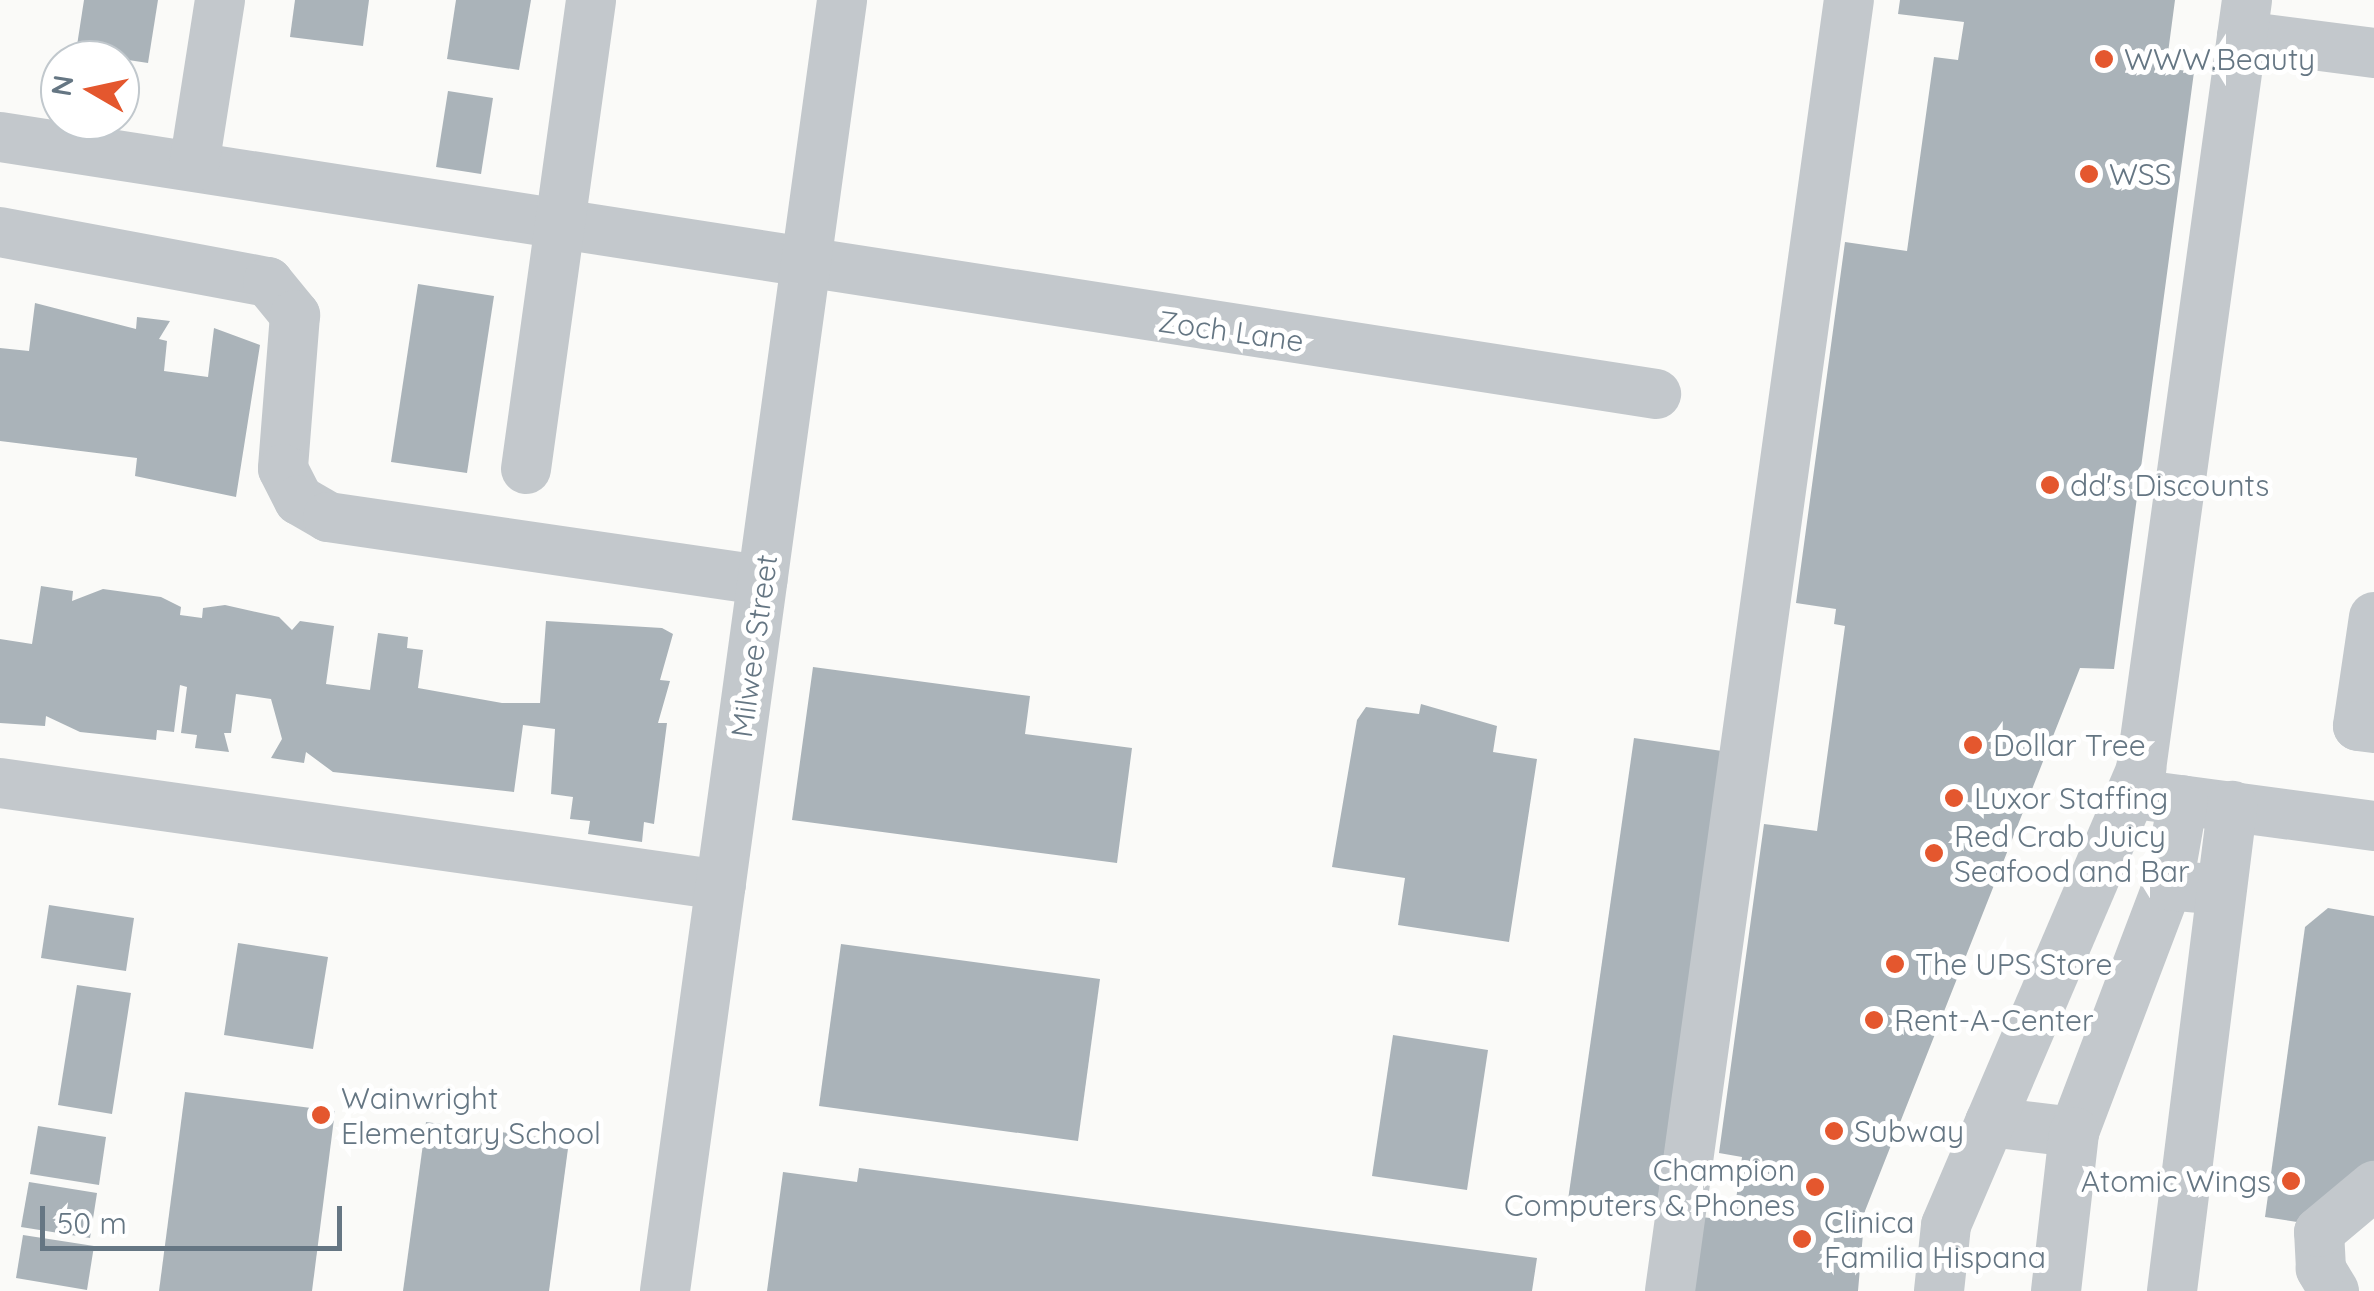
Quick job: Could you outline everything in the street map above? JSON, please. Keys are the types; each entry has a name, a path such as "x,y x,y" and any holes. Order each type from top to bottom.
{"street":[{"path":"194,166 220,0"},
{"path":"526,469 591,0"},
{"name":"Milwee Street","path":"665,1291 842,0"},
{"path":"1670,1291 1849,0"},
{"path":"2056,1291 2074,1132 2168,885 2159,797 2244,18 2374,53"},
{"name":"Zoch Lane","path":"0,137 560,220 805,268 1656,394"},
{"path":"0,232 268,282 295,315 283,469 298,500 328,517 762,580"},
{"path":"2374,618 2358,726 2374,728"},
{"path":"0,782 721,885"},
{"path":"2159,797 2374,826"},
{"path":"1939,1291 1946,1225 1990,1122 2159,797"},
{"path":"2172,1291 2232,806"},
{"path":"2168,885 2219,890"},
{"path":"1990,1122 2074,1132"},
{"path":"2334,1291 2321,1270 2319,1232 2374,1186"}],"building":[{"path":"84,0 158,0 148,63 140,62 140,40 78,40"},
{"path":"295,0 369,0 363,46 290,37"},
{"path":"456,0 531,0 519,70 447,59"},
{"path":"1900,0 2175,0 2166,68 2194,72 2114,669 2080,668 1865,1211 1858,1291 1692,1291 1702,1217 1733,1221 1742,1157 1719,1153 1764,824 1817,831 1845,626 1834,624 1836,609 1796,603 1845,242 1907,251 1934,57 1958,60 1964,22 1898,14"},
{"path":"448,91 493,98 481,174 436,167"},
{"path":"418,284 494,296 467,473 391,462"},
{"path":"35,303 136,329 137,317 170,321 159,339 167,341 164,371 208,377 214,328 260,345 236,497 135,476 137,458 0,441 0,348 29,351"},
{"path":"41,586 73,591 72,601 103,589 161,597 181,607 180,615 202,618 203,608 225,605 279,617 292,630 300,621 334,626 326,684 370,690 378,633 408,637 407,648 423,650 418,688 502,703 540,703 546,621 662,628 673,634 660,680 670,681 658,723 667,723 654,824 644,822 642,842 588,834 590,821 570,819 573,797 551,794 555,729 523,725 514,792 333,772 306,752 304,763 271,758 282,739 271,699 236,694 231,733 224,733 229,752 195,748 197,735 181,733 187,687 180,685 174,732 157,730 156,740 80,732 46,716 45,726 0,723 0,639 32,644"},
{"path":"813,667 1030,696 1025,734 1132,748 1117,863 792,820"},
{"path":"1421,704 1497,726 1493,752 1537,759 1509,942 1398,925 1405,878 1332,867 1357,720 1366,707 1419,714"},
{"path":"1634,738 1722,751 1656,1213 1568,1200"},
{"path":"49,905 134,918 126,971 41,958"},
{"path":"2328,908 2374,916 2374,1165 2297,1222 2265,1217 2305,927"},
{"path":"238,943 328,957 313,1049 224,1035"},
{"path":"841,944 1100,979 1078,1141 819,1106"},
{"path":"77,985 131,993 112,1114 58,1105"},
{"path":"1393,1035 1488,1050 1467,1190 1372,1176"},
{"path":"185,1092 335,1111 312,1291 159,1291"},
{"path":"426,1122 569,1141 549,1291 403,1291"},
{"path":"38,1126 106,1137 99,1185 30,1174"},
{"path":"859,1168 1537,1258 1532,1291 767,1291 783,1172 857,1182"},
{"path":"29,1182 97,1193 90,1238 21,1227"},
{"path":"23,1235 94,1246 87,1290 16,1278"}],"place":[{"name":"WWW.Beauty","path":"2104,59"},
{"name":"WSS","path":"2089,174"},
{"name":"dd's Discounts","path":"2050,485"},
{"name":"Dollar Tree","path":"1973,745"},
{"name":"Luxor Staffing","path":"1954,798"},
{"name":"Red Crab Juicy Seafood and Bar","path":"1934,853"},
{"name":"The UPS Store","path":"1895,964"},
{"name":"Rent-A-Center","path":"1874,1020"},
{"name":"Wainwright Elementary School","path":"321,1115"},
{"name":"Subway","path":"1834,1131"},
{"name":"Atomic Wings","path":"2291,1181"},
{"name":"Champion Computers & Phones","path":"1815,1187"},
{"name":"Clinica Familia Hispana","path":"1802,1239"}]}
